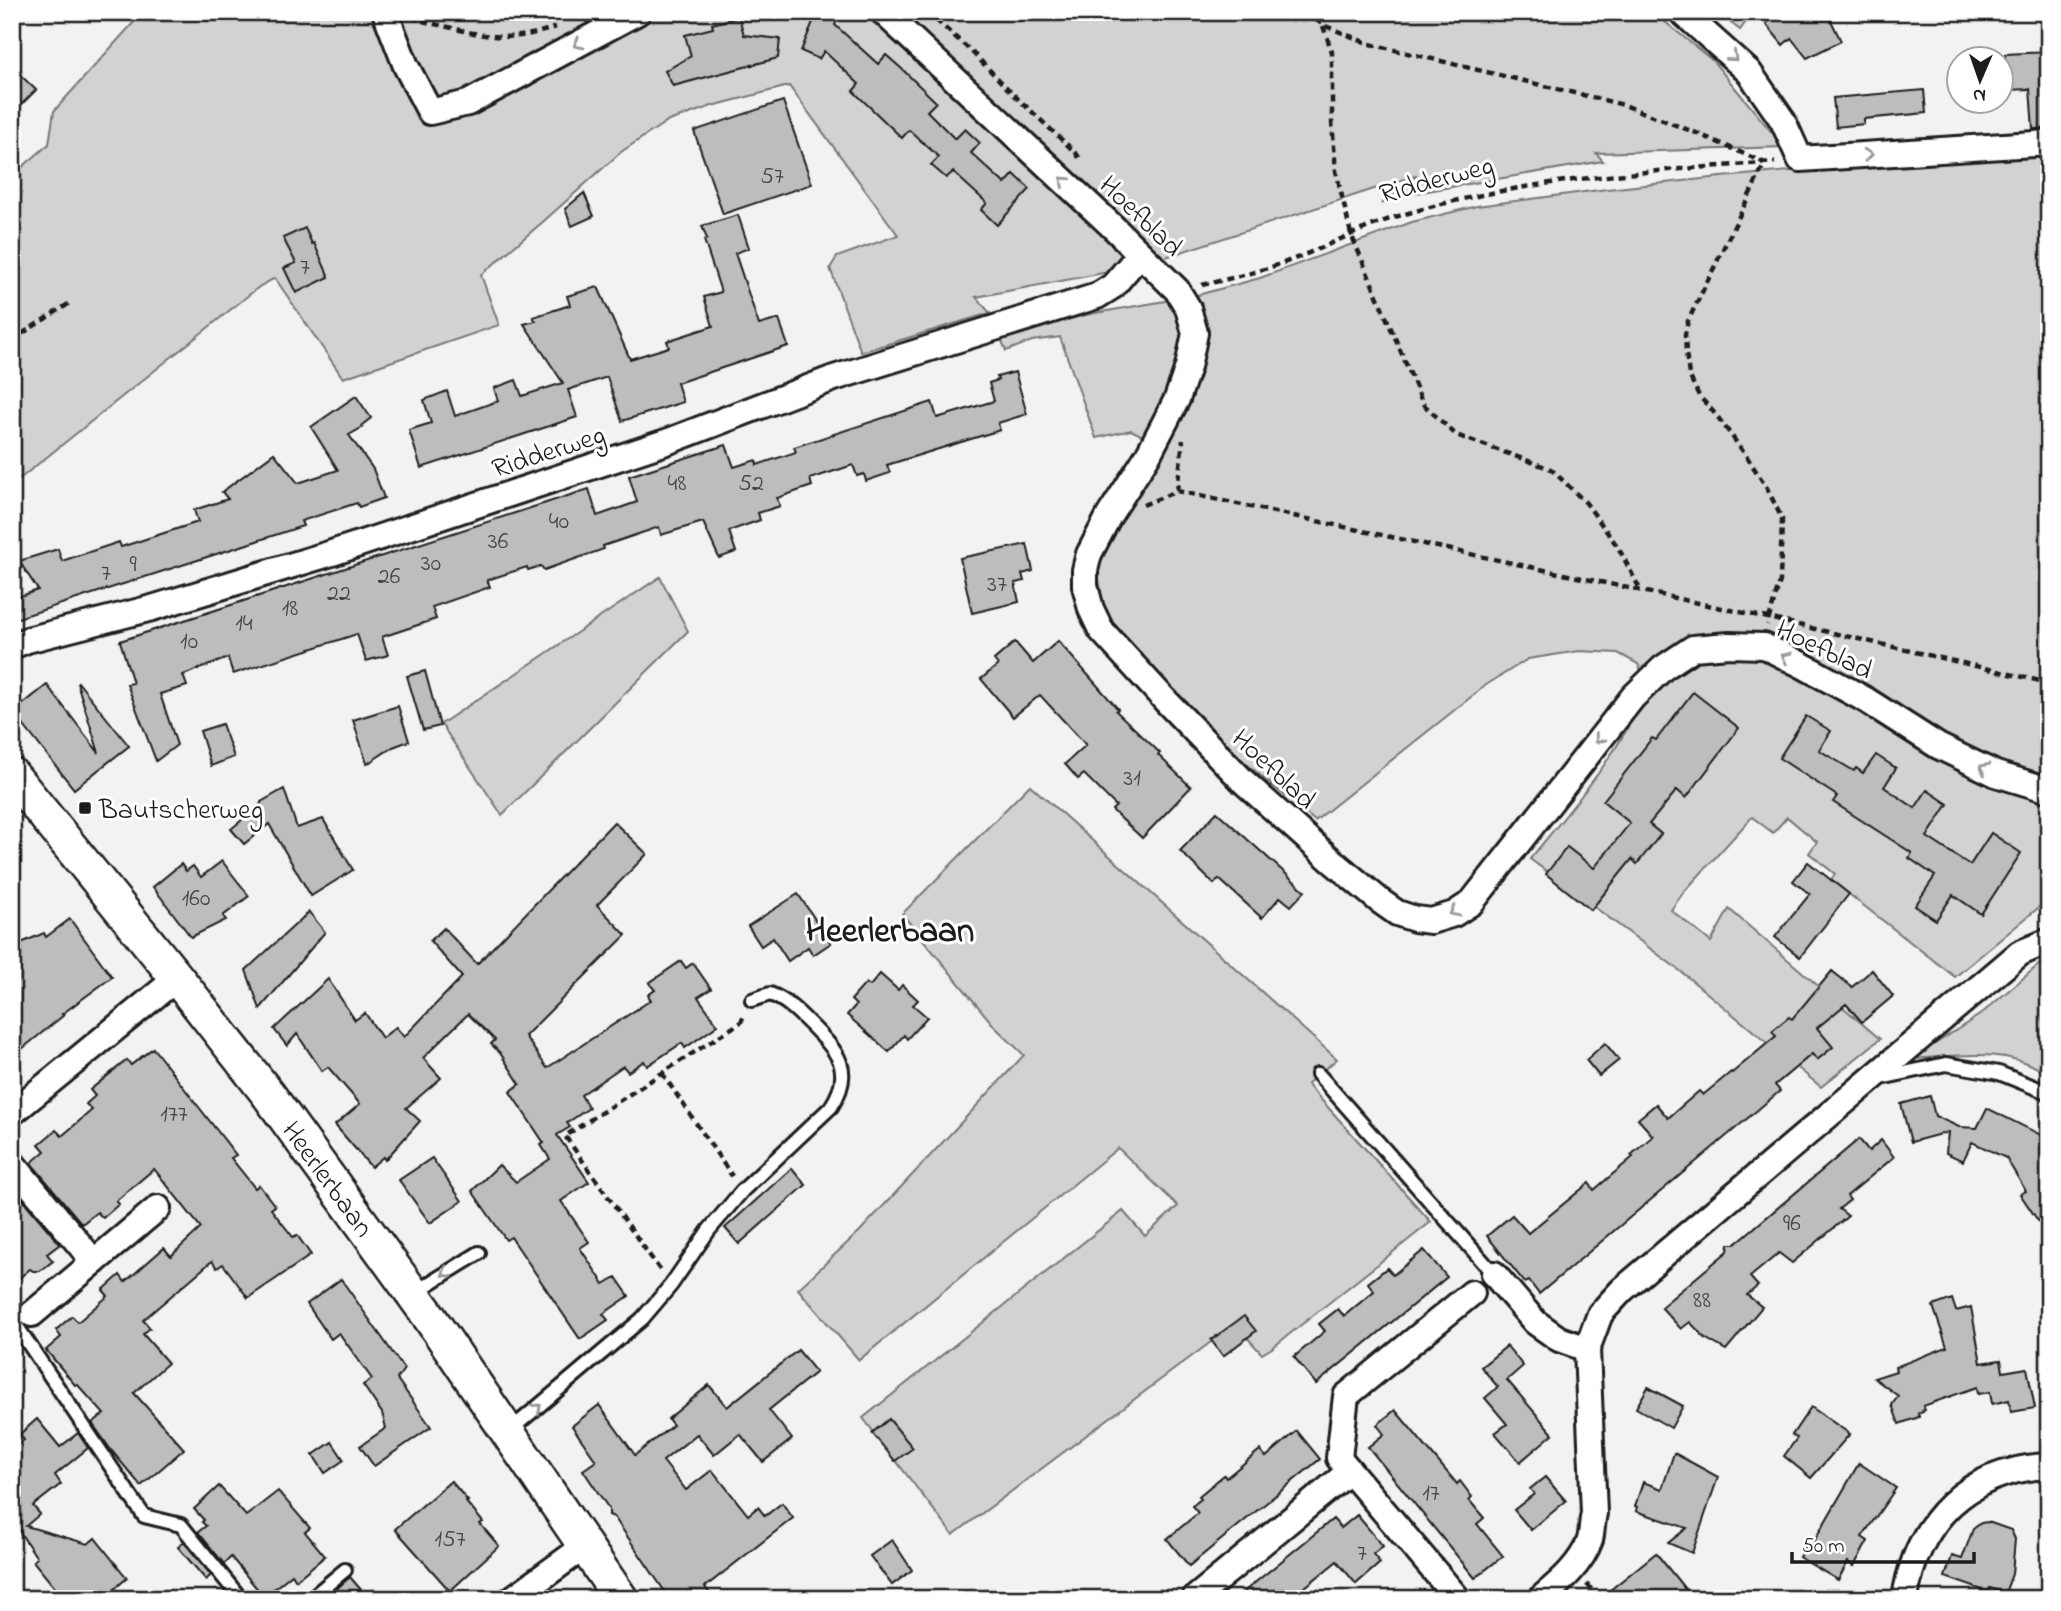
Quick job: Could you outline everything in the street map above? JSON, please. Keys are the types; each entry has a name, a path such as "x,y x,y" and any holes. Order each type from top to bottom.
{"street":[{"path":"396,14 406,66 430,112 468,103 638,12"},
{"name":"Hoefblad","path":"883,12 1113,227 1177,290 1188,308 1195,333 1188,367 1177,399 1149,455 1110,514 1089,554 1085,586 1091,609 1101,630 1244,782 1331,860 1397,913 1431,921 1454,914 1471,903 1633,697 1663,668 1693,648 1764,646 1866,700 1938,746 1996,774 2049,790"},
{"path":"1682,12 1749,72 1783,121 1800,159 2049,143"},
{"name":"Ridderweg","path":"12,646 152,608 332,553 669,441 834,378 1097,296 1113,286 1140,254"},
{"name":"Heerlerbaan","path":"12,775 268,1094 412,1294 621,1599"},
{"path":"1540,1599 1560,1583 1590,1539 1594,1513 1587,1349 1600,1314 1622,1290 2020,953 2049,941"},
{"path":"12,1113 177,978"},
{"path":"12,1163 94,1262"},
{"path":"22,1317 94,1262 158,1208"},
{"path":"1494,1274 1535,1322 1559,1339 1587,1349"},
{"path":"1458,1599 1339,1458 1346,1396 1472,1293"},
{"path":"1905,1599 1908,1577 1917,1550 1930,1527 1950,1505 1990,1478 2011,1471 2049,1466"},
{"path":"1194,1599 1350,1471"},
{"path":"512,1599 585,1546"}],"lane":[{"path":"508,1433 642,1319 742,1191 831,1107 838,1097 842,1071 833,1047 790,1004 770,994 752,1000"},
{"path":"1871,1080 1946,1064 1999,1073 2049,1093"},
{"path":"1318,1074 1494,1274"},
{"path":"412,1294 479,1253"},
{"path":"22,1317 144,1516 181,1525 242,1599"},
{"path":"310,1599 345,1570"}],"path":[{"path":"1306,12 1323,25 1370,44 1625,105 1765,163 1688,321 1685,343 1689,375 1699,396 1717,416 1768,488 1782,519 1780,581 1768,618 1764,646"},
{"path":"396,14 491,37 509,38 536,34 558,26"},
{"path":"1323,25 1332,52 1332,122 1336,171 1351,233 1423,404 1456,435 1551,469 1587,503 1618,547 1641,592"},
{"name":"Ridderweg","path":"1177,290 1248,274 1412,212 1511,189 1599,177 1800,159"},
{"path":"12,340 70,303"},
{"path":"1110,514 1153,502 1177,491 1768,618 2049,684"},
{"path":"671,1285 565,1136 741,1022 752,1000"},
{"path":"662,1073 742,1191"}],"shaded area":[{"path":"143,12 1653,12 1713,61 1784,147 1596,153 1603,161 1410,194 1381,204 1417,175 1135,267 976,297 990,313 861,352 830,268 837,257 898,235 789,86 712,106 666,122 621,152 481,275 499,325 343,378 275,278 260,286 12,485 12,176 49,144 54,111"},
{"path":"1717,12 1753,12 1740,30"},
{"path":"2049,149 2049,899 1955,977 1831,880 1835,874 1809,853 1817,842 1787,817 1773,833 1752,817 1683,893 1671,910 1711,942 1729,909 1880,1039 1821,1087 1679,970 1530,859 1595,777 1637,711 1648,687 1638,664 1618,653 1579,651 1528,659 1486,685 1315,821 1207,731 1104,614 1097,566 1115,528 1163,446 1131,430 1096,438 1060,337 1032,341 1006,351 1000,336 1090,314 1194,296 1260,278 1412,222 1477,206 1721,177"},
{"path":"660,577 688,631 502,815 441,724"},
{"path":"1030,785 1337,1059 1307,1084 1431,1222 1262,1354 1235,1324 953,1535 863,1418 1123,1211 1145,1236 1178,1206 1118,1148 859,1360 798,1289 860,1231 1024,1055 995,1027 902,914"},
{"path":"2049,961 2049,1075 2033,1066 2000,1056 1965,1055 1912,1059 1981,1014 2041,963"}],"building":[{"path":"817,12 840,12 835,25 878,64 886,55 902,69 936,102 927,111 955,139 965,129 980,143 971,153 1005,184 1014,174 1030,189 997,225 981,210 987,203 953,172 946,178 931,165 939,157 909,130 902,138 853,91 859,84 824,51 819,59 801,51"},
{"path":"1776,12 1827,12 1841,41 1807,58 1791,38 1783,45 1766,24"},
{"path":"739,17 744,35 780,39 778,58 673,86 665,71 691,56 685,35 713,28 712,24"},
{"path":"2049,52 2049,128 2033,129 2030,89 2016,90 2016,54"},
{"path":"12,67 36,90 12,114"},
{"path":"1924,90 1926,113 1864,119 1864,124 1836,127 1833,98"},
{"path":"783,101 812,184 723,214 694,131"},
{"path":"584,193 594,216 572,226 565,209"},
{"path":"738,215 749,248 735,253 759,325 779,319 788,346 677,383 683,402 622,421 607,377 568,390 577,417 421,468 409,430 431,423 424,400 447,391 455,416 498,401 494,388 516,380 522,396 563,383 524,324 536,321 533,317 570,305 567,296 598,287 630,359 669,347 667,341 713,326 704,297 721,292 702,226"},
{"path":"305,228 329,277 296,293 284,268 296,263 283,238"},
{"path":"1015,372 1027,414 998,423 1000,430 887,465 890,473 866,481 864,474 857,476 853,465 810,479 812,486 777,498 780,506 758,513 760,520 729,531 736,552 719,558 703,522 661,535 659,527 544,570 541,566 528,570 527,567 487,580 490,587 432,607 436,619 382,637 388,655 366,661 357,634 233,674 228,658 183,675 187,686 160,694 177,745 156,761 127,684 133,683 120,641 589,489 597,516 637,502 629,476 726,445 734,467 756,460 757,465 796,452 794,447 932,402 937,418 994,401 989,383 998,380 997,377"},
{"path":"356,396 371,418 363,427 349,435 373,469 384,498 359,507 357,503 301,521 303,526 12,620 12,599 38,590 19,561 58,549 62,561 119,542 121,547 198,522 194,510 228,499 222,492 274,453 298,483 338,470 311,427"},
{"path":"1027,544 1033,571 1022,574 1024,581 1015,583 1019,602 972,613 960,558"},
{"path":"1058,641 1118,709 1116,711 1191,787 1142,838 1112,810 1116,806 1084,774 1078,779 1065,764 1086,745 1040,695 1013,717 981,679 998,665 994,660 1015,642 1033,663"},
{"path":"425,671 440,726 423,730 407,676"},
{"path":"78,682 129,746 74,789 13,712 47,685 99,753"},
{"path":"1693,692 1739,728 1686,798 1677,790 1649,824 1661,834 1637,864 1632,859 1591,910 1546,874 1567,847 1594,868 1630,823 1603,801 1652,738 1656,740"},
{"path":"398,706 409,741 393,747 367,764 353,720"},
{"path":"1806,716 1831,731 1819,750 1854,771 1856,768 1863,773 1876,755 1896,768 1884,787 1915,808 1927,790 1948,804 1927,837 1970,865 1991,833 2021,853 1981,914 1953,895 1936,920 1915,906 1935,876 1909,858 1912,853 1833,802 1837,796 1779,758"},
{"path":"222,724 234,757 211,766 200,731"},
{"path":"284,789 297,828 323,819 353,870 311,896 269,824 244,844 231,829 261,802"},
{"path":"1217,812 1305,891 1291,906 1280,897 1262,918 1219,879 1214,884 1180,851"},
{"path":"614,822 647,854 597,905 626,935 525,1036 547,1068 651,1000 648,995 655,990 649,983 681,961 686,968 693,963 711,989 698,997 718,1025 685,1048 682,1043 647,1066 644,1061 628,1072 623,1066 581,1095 589,1108 567,1123 570,1127 557,1135 589,1182 561,1201 589,1242 580,1248 604,1284 616,1277 629,1296 603,1314 608,1320 580,1339 511,1237 506,1240 472,1191 499,1165 516,1182 550,1159 541,1145 544,1143 510,1092 520,1084 491,1044 495,1040 468,1014 423,1058 441,1078 406,1108 420,1121 385,1160 383,1157 371,1167 335,1125 360,1104 328,1067 322,1071 297,1034 287,1046 274,1029 328,979 355,1020 365,1013 382,1038 396,1027 404,1037 462,977 430,941 444,928 477,964"},
{"path":"222,861 249,896 223,916 226,920 191,937 153,887 181,864 186,871 193,866 201,877"},
{"path":"1808,862 1849,894 1800,957 1775,937 1810,894 1793,881"},
{"path":"798,894 831,943 813,955 808,947 788,961 773,938 761,946 748,926"},
{"path":"309,912 325,932 260,1009 246,970"},
{"path":"70,919 112,977 62,1014 64,1015 12,1057 12,947 44,933 46,937"},
{"path":"1872,970 1893,996 1862,1022 1846,1004 1817,1028 1833,1047 1817,1060 1812,1054 1775,1085 1780,1091 1539,1294 1529,1281 1525,1283 1487,1236 1512,1215 1528,1233 1589,1183 1594,1190 1653,1136 1638,1119 1656,1104 1668,1118 1699,1091 1703,1095 1776,1036 1772,1031 1789,1017 1792,1019 1832,971 1852,987"},
{"path":"880,974 898,990 902,985 918,1000 913,1005 927,1017 907,1039 904,1035 889,1052 847,1015 856,1005 851,1000 866,983 870,986"},
{"path":"1605,1043 1619,1060 1599,1076 1586,1060"},
{"path":"153,1048 236,1155 231,1158 255,1188 259,1185 275,1206 271,1209 293,1237 297,1235 311,1255 248,1298 223,1264 217,1268 212,1261 143,1320 150,1328 143,1334 168,1363 134,1393 184,1449 141,1486 92,1423 104,1414 46,1350 61,1337 56,1330 72,1316 78,1322 108,1296 103,1290 120,1275 125,1282 164,1248 171,1256 201,1228 154,1169 116,1201 119,1204 103,1218 97,1212 82,1224 31,1163 45,1151 39,1144 56,1130 62,1136 92,1110 86,1104 95,1096 90,1090 127,1060 131,1065"},
{"path":"1930,1096 1935,1116 1959,1127 1977,1128 1987,1108 2045,1137 2049,1142 2049,1237 2020,1194 2026,1191 2006,1158 1972,1142 1963,1161 1946,1153 1948,1132 1911,1142 1901,1104"},
{"path":"1859,1139 1869,1151 1881,1140 1894,1157 1847,1196 1850,1200 1839,1209 1848,1216 1792,1263 1779,1253 1750,1277 1758,1286 1747,1295 1762,1307 1726,1350 1705,1338 1690,1322 1681,1329 1661,1307 1728,1251 1729,1244 1735,1244"},
{"path":"432,1158 462,1201 430,1223 399,1180"},
{"path":"792,1168 806,1185 739,1244 725,1228"},
{"path":"12,1187 60,1244 47,1254 53,1261 40,1271 30,1269 12,1284"},
{"path":"1424,1250 1447,1277 1316,1384 1294,1357 1325,1331 1319,1324 1338,1309 1344,1316 1374,1291 1368,1283 1387,1268 1393,1275"},
{"path":"341,1279 404,1369 397,1379 431,1427 374,1466 360,1446 386,1428 382,1413 363,1385 372,1379 339,1333 331,1339 307,1304"},
{"path":"1952,1299 1956,1311 1971,1307 1981,1363 2001,1360 2003,1372 2027,1368 2035,1408 2011,1412 2009,1400 1992,1404 1990,1392 1978,1394 1977,1387 1923,1406 1925,1410 1918,1413 1919,1417 1899,1424 1892,1405 1898,1396 1874,1378 1896,1371 1895,1367 1947,1347 1933,1306"},
{"path":"1244,1316 1256,1331 1223,1356 1211,1340"},
{"path":"1507,1346 1523,1366 1507,1380 1553,1434 1520,1462 1495,1433 1507,1424 1485,1398 1498,1387 1481,1367"},
{"path":"798,1350 816,1372 769,1410 792,1439 763,1462 740,1434 714,1455 697,1434 663,1461 686,1490 712,1470 748,1515 758,1507 765,1516 782,1503 793,1518 705,1587 714,1599 670,1599 614,1517 609,1515 609,1509 583,1470 596,1461 572,1426 599,1405 635,1455 673,1425 668,1419 709,1385 727,1407"},
{"path":"1648,1387 1683,1406 1671,1428 1636,1408"},
{"path":"1811,1407 1850,1434 1811,1478 1784,1456 1797,1438 1792,1435"},
{"path":"1395,1410 1457,1484 1460,1481 1472,1497 1469,1500 1484,1518 1477,1524 1503,1556 1475,1578 1368,1447 1384,1434 1377,1425"},
{"path":"37,1419 60,1447 78,1433 88,1448 55,1475 61,1484 33,1506 40,1514 26,1526 88,1544 95,1538 127,1578 113,1590 120,1599 64,1599 33,1561 37,1558 19,1531 12,1537 12,1449 24,1440 20,1434"},
{"path":"889,1419 913,1448 895,1461 872,1433"},
{"path":"1297,1431 1320,1459 1189,1566 1167,1539 1198,1513 1192,1506 1201,1499 1199,1496 1260,1450 1266,1457"},
{"path":"332,1442 344,1460 325,1473 313,1455"},
{"path":"1674,1453 1718,1477 1692,1553 1668,1543 1687,1528 1636,1511 1635,1506 1643,1482 1662,1489"},
{"path":"1859,1463 1896,1488 1862,1537 1868,1541 1854,1566 1848,1562 1838,1580 1799,1557 1809,1538 1814,1541"},
{"path":"1545,1477 1566,1501 1531,1530 1514,1510 1534,1494 1530,1489"},
{"path":"451,1481 483,1522 480,1524 499,1546 450,1591 395,1529"},
{"path":"219,1486 246,1516 278,1491 310,1528 305,1532 325,1556 296,1580 292,1574 264,1597 231,1557 224,1564 198,1532 206,1526 194,1509"},
{"path":"1357,1515 1383,1546 1373,1554 1380,1563 1356,1584 1337,1561 1304,1588 1313,1599 1235,1599 1333,1519 1341,1528"},
{"path":"1988,1522 2011,1530 2015,1539 2012,1574 2005,1593 1990,1588 1988,1592 1945,1577 1952,1556 1962,1559 1973,1529"},
{"path":"892,1540 912,1570 892,1585 870,1556"},
{"path":"184,1542 211,1575 206,1580 178,1547"},
{"path":"1656,1553 1693,1599 1599,1599 1630,1574"},
{"path":"350,1577 369,1599 339,1599 333,1592"}],"place":[{"name":"Bautscherweg","path":"85,808"}],"district":[{"name":"Heerlerbaan","path":"890,929"}]}
